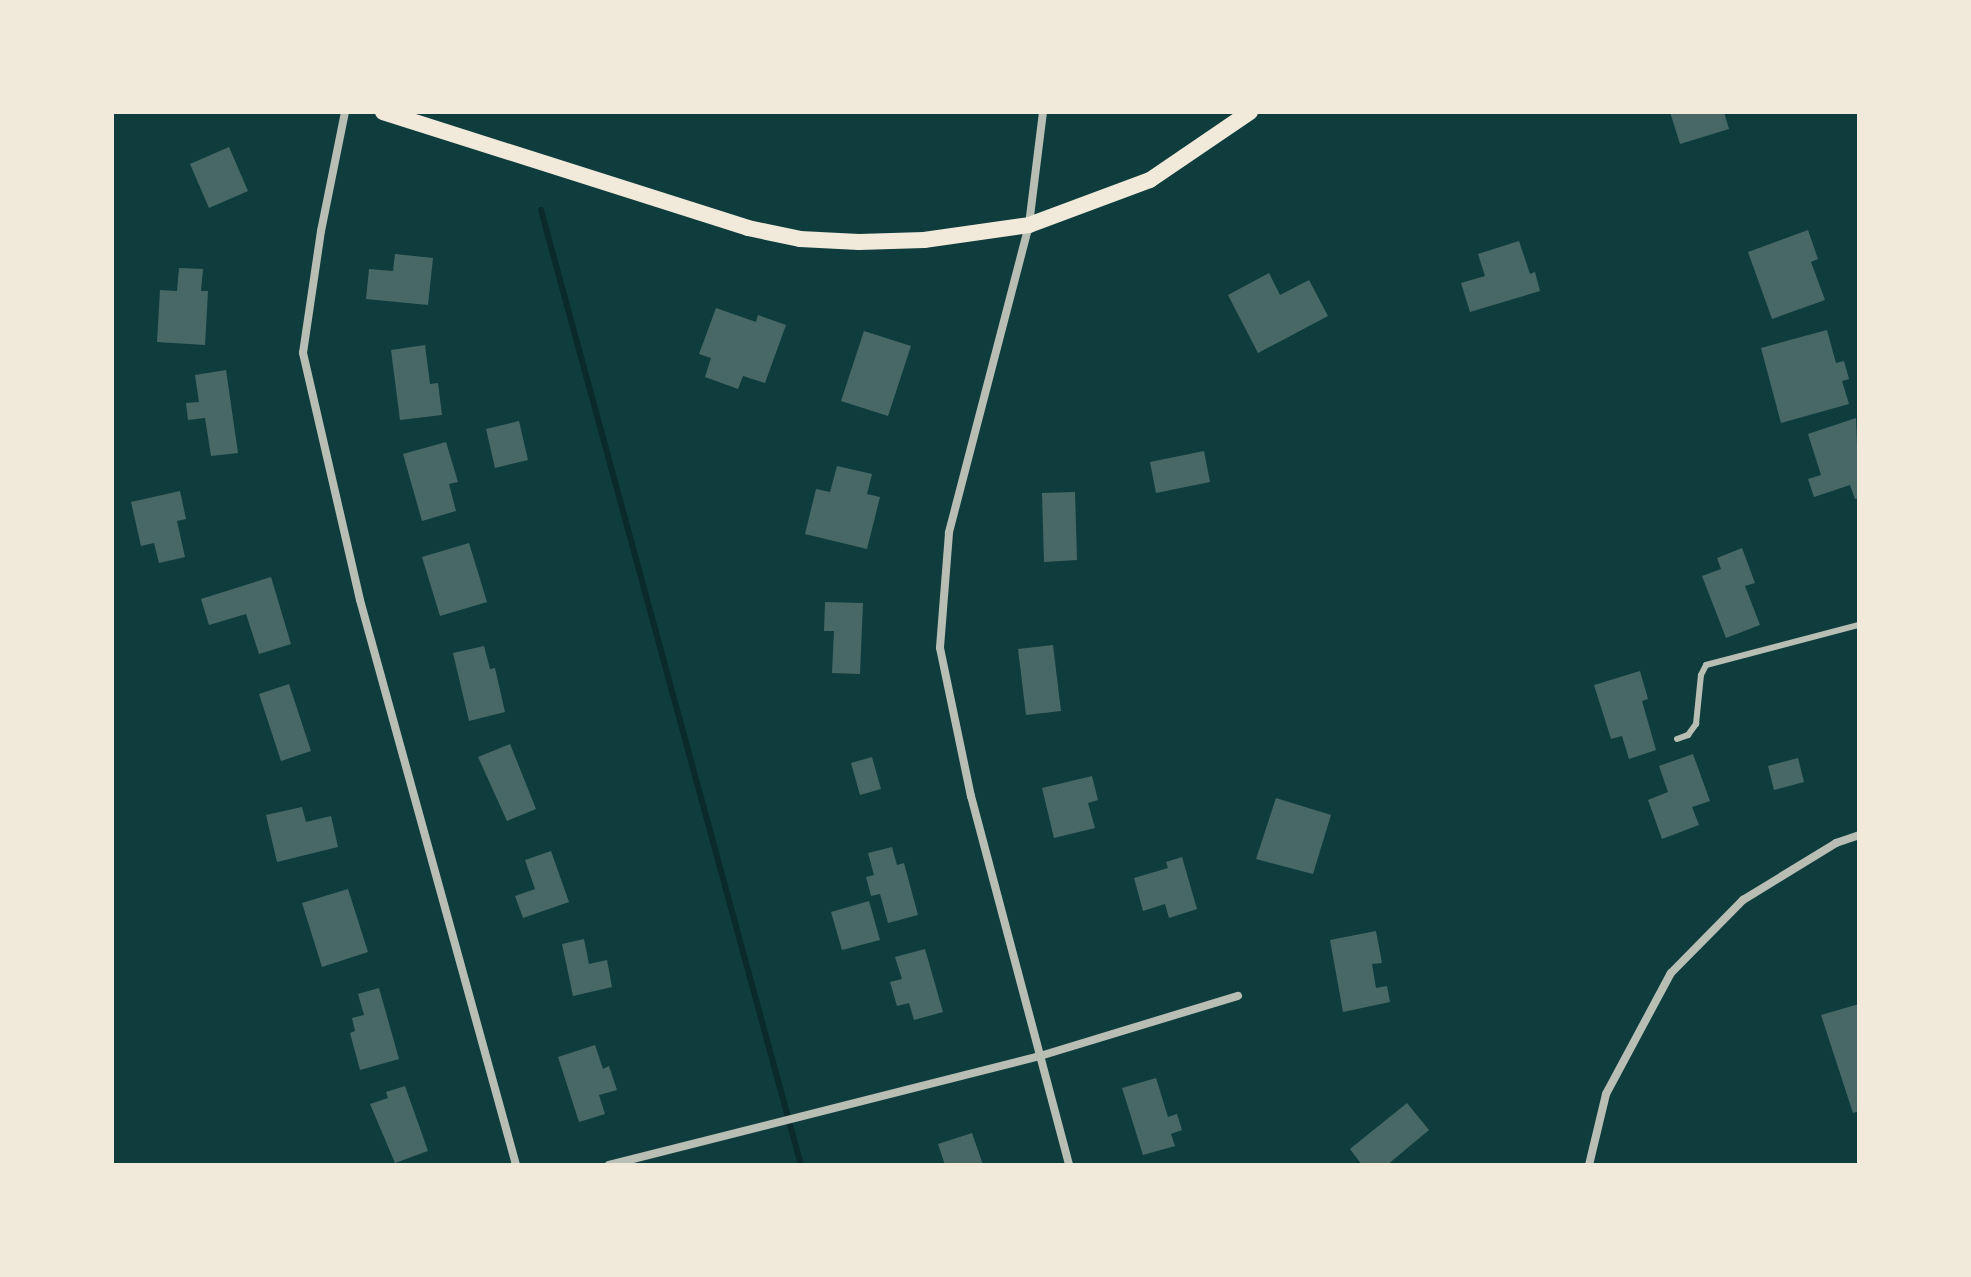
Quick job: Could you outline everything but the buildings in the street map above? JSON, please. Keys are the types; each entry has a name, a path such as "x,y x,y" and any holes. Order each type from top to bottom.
{"main road":[{"path":"383,112 748,228 800,239 924,240 1029,225 1150,180 1250,112"}],"street":[{"path":"345,112 321,231 303,353 360,600 516,1165"},
{"path":"1043,112 1029,225 949,533 940,648 971,796 1069,1165"},
{"path":"1589,1165 1606,1094 1671,973 1743,900 1836,843 1859,835"},
{"path":"609,1165 1040,1056 1238,996"}],"lane":[{"path":"1677,739 1688,735 1696,724 1701,675 1706,665 1859,625"}],"waterway":[{"path":"541,210 801,1165"}]}
